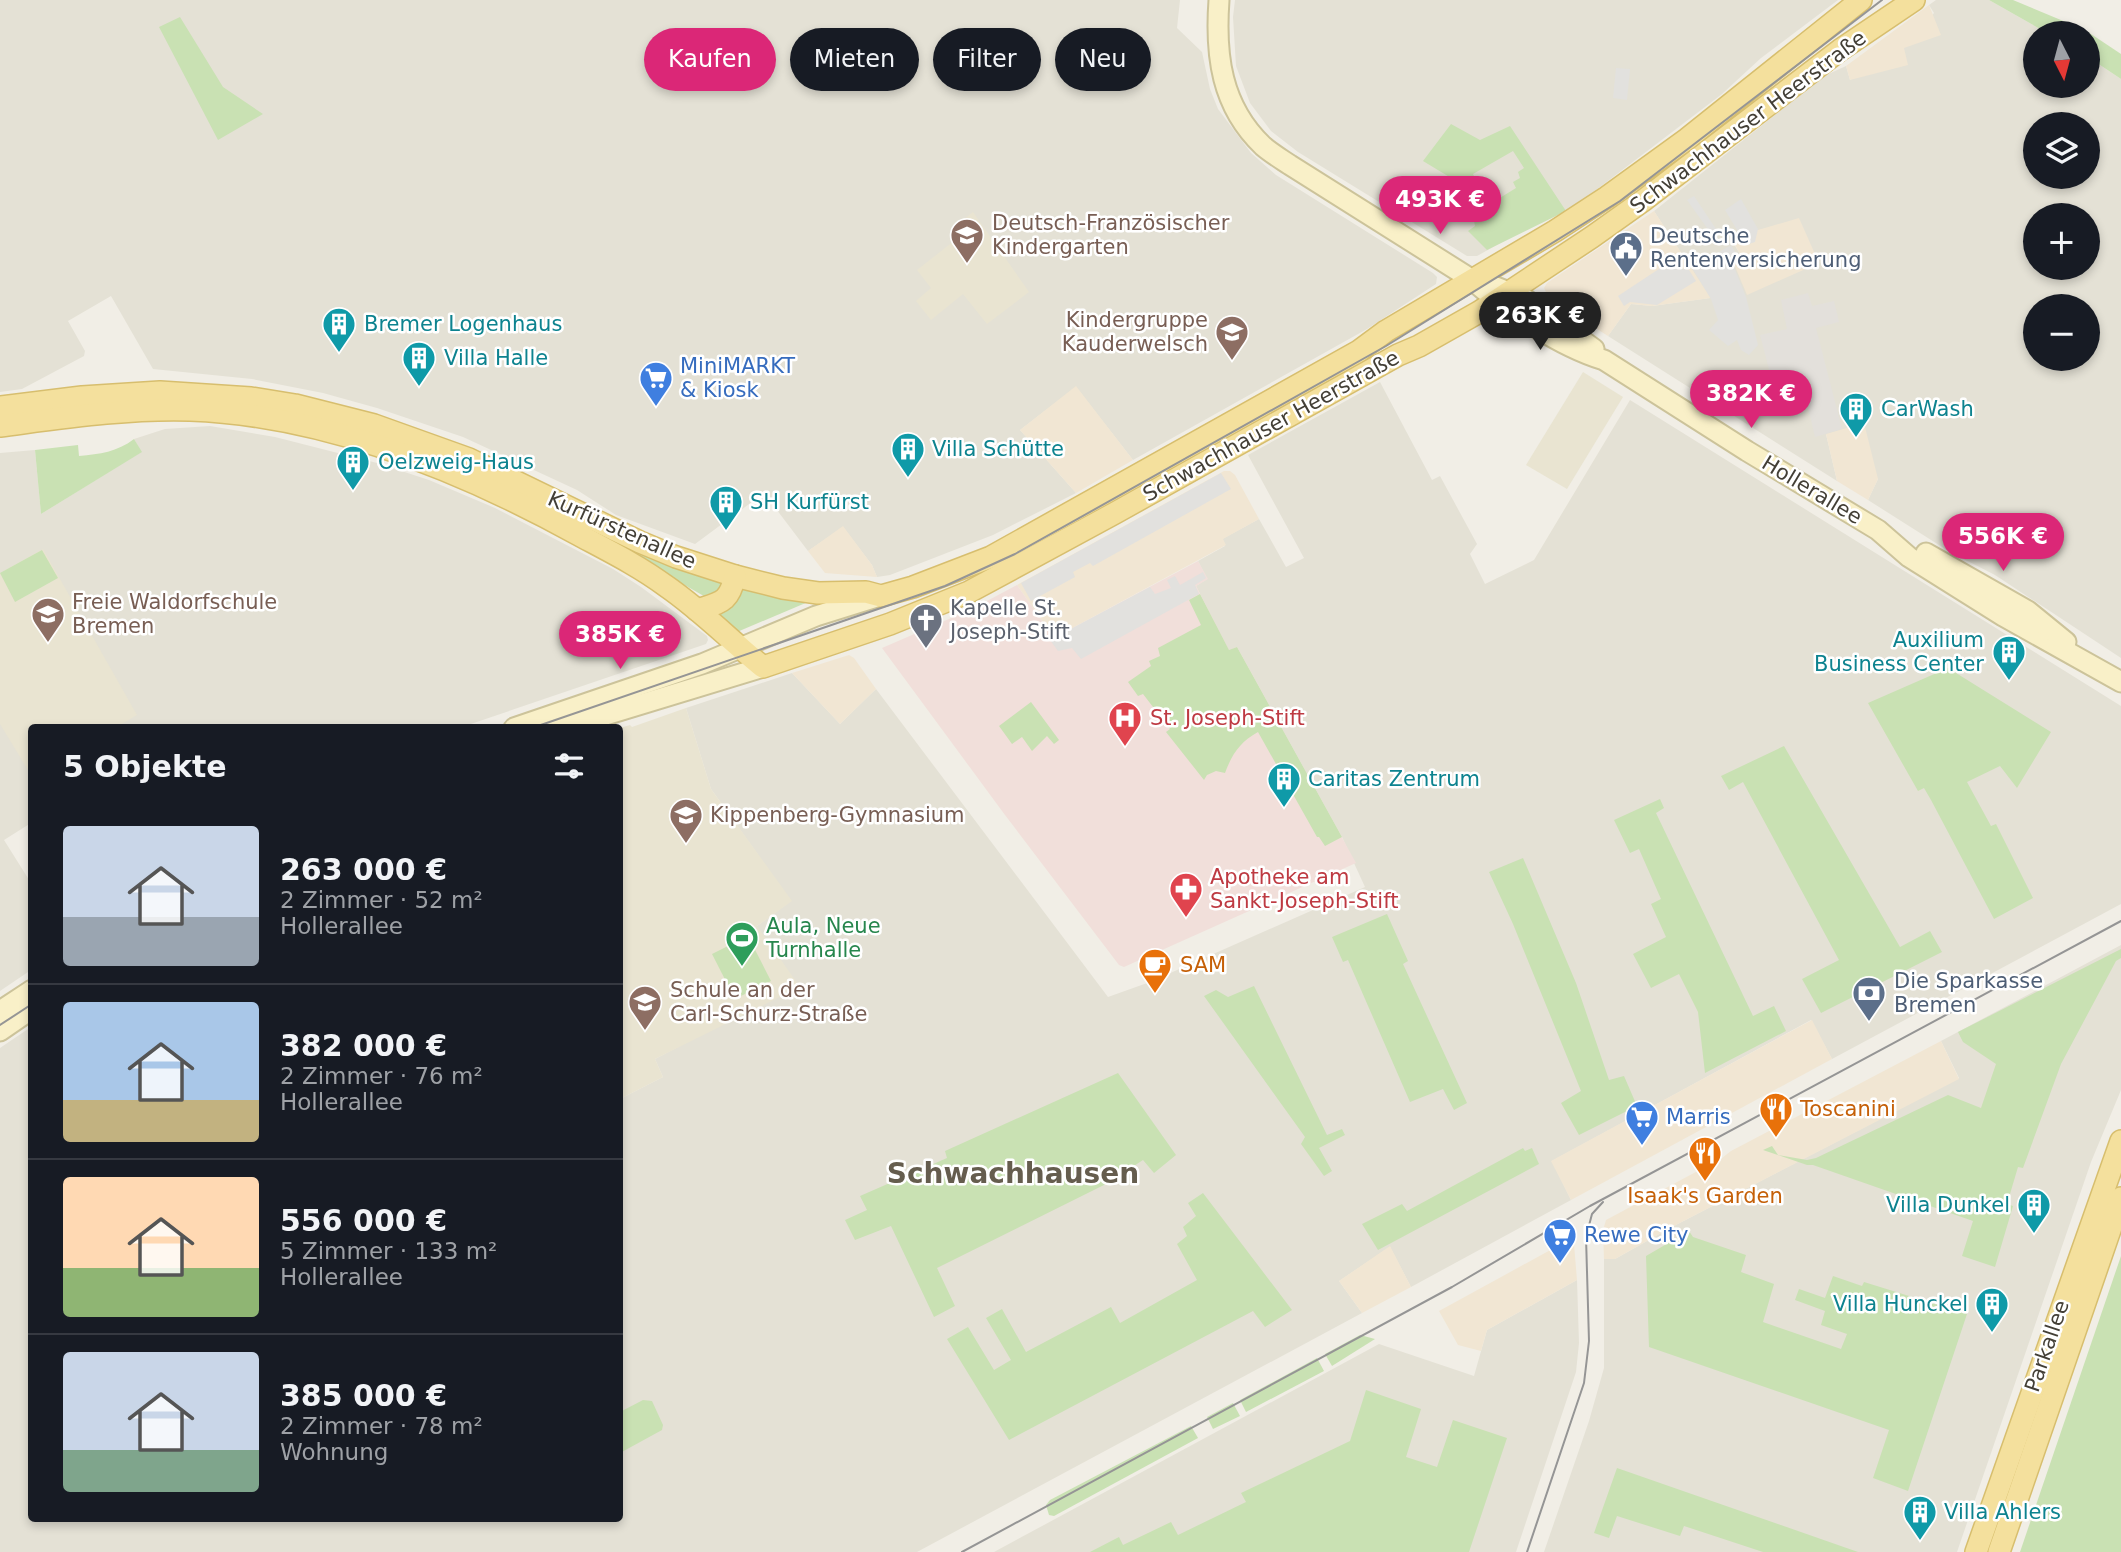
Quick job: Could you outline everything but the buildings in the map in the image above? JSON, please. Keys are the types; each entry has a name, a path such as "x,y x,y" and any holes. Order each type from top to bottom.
{"main road":[{"name":"Hollerallee","path":"1219,0 1216,36 1220,64 1229,94 1245,124 1264,146 1290,166 1471,279 1589,343 1604,360 1878,530 1915,547 2022,607 2097,667 2121,682"},
{"name":"Schwachhauser Heerstraße","path":"526,724 702,664 816,615 913,587 991,556 1359,351 1386,331 1576,218 1677,147 1861,0"},
{"name":"Schwachhauser Heerstraße","path":"576,724 763,667 890,624 969,592 1115,513 1398,355 1419,346 1504,296 1644,200 1840,50 1914,0"},
{"name":"Kurfürstenallee","path":"0,407 82,397 160,392 251,398 335,414 469,459 676,557 783,588 818,593 866,592 881,596"},
{"name":"Kurfürstenallee","path":"0,426 111,414 188,410 289,422 351,438 451,472 556,522 646,572 697,610 763,667"},
{"path":"697,610 725,600 731,593 735,576"},
{"path":"0,1011 28,993"},
{"path":"0,1031 28,1012"},
{"name":"Parkallee","path":"1976,1552 2121,1141"},
{"name":"Parkallee","path":"2000,1552 2121,1198"}],"shaded area":[{"path":"0,0 1180,0 1177,28 1202,52 1210,89 1218,109 1251,153 1276,175 1437,277 1436,284 1367,329 1133,460 1076,387 1020,430 1076,493 993,535 890,575 877,577 872,565 843,527 808,551 764,493 695,544 616,515 577,490 463,437 377,408 323,393 252,379 153,369 111,296 68,321 85,351 84,356 22,389 0,392"},
{"path":"1235,0 1838,0 1761,58 1722,94 1575,206 1542,220 1477,256 1467,256 1298,152 1271,131 1250,103 1236,66 1233,17"},
{"path":"1936,0 1989,0 2026,21 2023,21 2023,98 2100,98 2100,65 2121,79 2121,658 1995,575 1950,552 1868,500 1878,479 1826,434 1837,481 1608,336 1631,304 1652,306 1710,298 1654,211 1824,76 1846,66 1850,80 1903,48 1934,13 1929,5","holes":["1731,239 1819,262 1800,270 1731,258 1740,254"]},
{"path":"1929,5 1941,35 1904,48 1908,65 1850,80 1846,66"},
{"path":"1616,68 1630,69 1627,100 1613,98"},
{"path":"1694,196 1718,232 1712,235 1687,200"},
{"path":"1741,199 1758,229 1755,242 1746,245 1725,210"},
{"name":"Deutsche Rentenversicherung","path":"1654,211 1711,298 1652,306 1631,304 1608,336 1549,298 1544,288 1547,283"},
{"name":"Deutsch-Französischer Kindergarten","path":"973,212 1029,292 987,324 963,294 931,320 916,301 931,288 917,270 959,237 952,228"},
{"path":"1799,218 1819,263 1747,295 1731,257 1740,254 1731,238"},
{"path":"1731,245 1736,253 1730,257 1746,297 1758,345 1749,355 1741,350 1737,340 1728,346 1709,330 1718,320 1711,299 1692,268"},
{"path":"1671,261 1675,267 1689,270 1696,281 1657,305 1630,302 1624,306 1618,296"},
{"path":"1808,293 1812,306 1834,301 1839,322 1816,328 1842,429 1815,437 1800,374 1772,381 1760,335 1787,329 1781,300"},
{"path":"1583,372 1623,397 1567,489 1526,465"},
{"path":"1380,382 1432,480 1440,476 1477,544 1470,554 1485,584 1534,560 1630,400 2121,706 2121,904 1832,1059 1811,1020 1552,1161 1571,1200 1411,1287 1390,1247 1339,1281 1362,1313 917,1552 0,1552 0,1048 28,1029 28,1522 623,1522 623,1097 663,1077 655,1059 678,1047 757,926 791,901 711,789 686,708 792,673 840,724 876,689 1108,997 1150,982 1365,887 1342,837 1237,647 1229,651 1196,586 1207,579 1198,561 1225,546 1222,539 1259,519 1286,567 1304,558 1248,455"},
{"path":"1076,386 1133,460 1076,493 1020,430"},
{"path":"1864,423 1878,479 1868,500 1837,481 1826,434"},
{"path":"210,426 275,437 377,463 429,480 495,508 613,569 707,636 708,640 706,644 471,724 28,724 28,825 4,840 28,878 28,972 0,991 0,453 35,450 41,514 141,452 134,439 165,429"},
{"path":"1224,471 1235,475 1259,519 1223,539 1226,545 1054,638 1017,585"},
{"path":"1221,473 1231,489 1093,566 1090,563 1073,572 1075,577 1031,601 1021,583"},
{"path":"843,526 872,565 877,577 825,573 808,551"},
{"name":"Freie Waldorfschule Bremen","path":"43,549 137,715 122,724 28,724 28,770 0,724 0,573"},
{"name":"St. Joseph-Stift","path":"1198,561 1208,579 1196,586 1229,650 1237,647 1356,863 1124,967 1119,965 1005,815 882,648 972,609 1017,585 1054,638"},
{"path":"1203,572 1206,578 1195,585 1199,594 1081,659 1072,648 1058,651 1050,640 1150,587 1155,594 1171,588 1167,580 1175,576 1180,585"},
{"path":"849,655 876,689 840,724 792,673"},
{"name":"Kippenberg-Gymnasium","path":"686,708 711,789 792,901 757,926 800,987 655,1059 663,1077 623,1097 623,727 632,727"},
{"path":"2121,945 2121,1090 2091,1162 1957,1552 1544,1552 1589,1421 1604,1368 1604,1259 1615,1259 1959,1078 1941,1041"},
{"path":"1812,1020 1832,1059 1571,1200 1551,1161"},
{"path":"1941,1041 1959,1079 1615,1259 1604,1259 1603,1230 1606,1220"},
{"path":"1565,1242 1574,1244 1577,1280 1487,1330 1481,1351 1458,1345 1439,1311"},
{"path":"1390,1246 1411,1287 1362,1313 1339,1281"},
{"path":"1577,1280 1579,1343 1576,1372 1516,1552 994,1552 1379,1344 1474,1376 1487,1330"}],"green space":[{"path":"1989,0 2013,0 2063,21 2026,21"},
{"path":"180,17 223,87 263,114 218,140 159,27"},
{"path":"2100,40 2121,54 2121,79 2100,65"},
{"path":"1451,124 1480,140 1510,126 1566,211 1487,250 1468,231 1475,226 1474,221 1481,218 1477,212 1516,188 1513,182 1520,178 1518,172 1524,168 1513,151 1461,184 1423,161"},
{"path":"134,439 142,452 41,514 35,450 78,445 79,456 115,450"},
{"path":"551,508 721,579 725,585 709,599"},
{"path":"42,550 58,578 15,602 0,573"},
{"path":"739,585 815,599 737,632 710,610"},
{"path":"1200,594 1229,650 1237,647 1342,837 1325,846 1317,837 1258,732 1237,749 1225,773 1216,771 1207,775 1204,780 1166,732 1170,729 1143,694 1138,696 1128,682 1151,666 1149,661 1160,656 1158,648 1201,625 1189,600"},
{"path":"1948,668 2051,732 2017,788 2000,766 1967,782 1991,826 1996,824 2033,898 1994,919 1924,788 1918,791 1868,703"},
{"path":"1031,702 1059,740 1054,744 1047,736 1032,751 1022,737 1012,744 999,726"},
{"path":"1784,746 1900,947 1930,931 1942,952 1821,1013 1802,979 1839,960 1743,782 1729,790 1721,776"},
{"path":"1660,799 1664,808 1656,813 1753,1016 1774,1006 1786,1031 1705,1073 1698,1012 1679,974 1651,988 1633,954 1666,937 1651,904 1661,899 1639,849 1630,853 1614,820"},
{"path":"1523,858 1576,983 1609,1080 1624,1076 1637,1106 1579,1135 1561,1103 1581,1091 1489,872"},
{"path":"1387,914 1408,961 1403,964 1467,1103 1454,1110 1443,1089 1410,1102 1348,960 1343,962 1332,937"},
{"name":"Aula, Neue Turnhalle","path":"748,936 771,981 735,999 712,954"},
{"path":"2121,949 2121,958 2116,961 2061,1064 2023,1168 2018,1167 2007,1204 2013,1206 1995,1267 1962,1256 1973,1221 1763,1150 1772,1146 1778,1155 1807,1160 1816,1158 1948,1095 1981,1108 1996,1064 1963,1042 1958,1032"},
{"path":"1254,986 1327,1135 1342,1129 1345,1135 1319,1148 1332,1171 1324,1176 1301,1144 1305,1137 1204,996 1216,990 1228,997"},
{"path":"1118,1073 1176,1155 1154,1173 1143,1160 1108,1183 937,1268 955,1306 934,1317 891,1226 855,1240 845,1220 867,1210 860,1196 947,1158 945,1151"},
{"path":"1523,1148 1525,1151 1532,1148 1539,1164 1378,1250 1362,1224 1402,1204 1407,1211"},
{"path":"1203,1193 1292,1310 1265,1327 1253,1311 1009,1440 947,1339 968,1327 994,1370 1011,1360 986,1318 1002,1309 1026,1352 1111,1307 1120,1323 1197,1280 1177,1244 1187,1236 1183,1227 1196,1216 1188,1203"},
{"path":"1689,1231 1693,1237 1746,1255 1741,1272 1774,1284 1763,1322 1841,1349 1847,1334 1821,1325 1825,1311 1795,1300 1799,1289 1825,1298 1833,1276 1862,1286 1864,1282 1967,1314 1908,1491 1873,1478 1889,1430 1649,1347 1646,1256"},
{"path":"2121,1256 2121,1552 2020,1552 2108,1294"},
{"path":"1360,1335 1375,1339 1332,1366 1325,1354"},
{"path":"1317,1358 1324,1371 1246,1412 1240,1400"},
{"path":"1366,1390 1421,1409 1406,1457 1437,1467 1453,1420 1507,1438 1469,1552 1090,1552 1119,1537 1123,1545 1171,1522 1178,1535 1246,1502 1241,1493 1350,1441"},
{"path":"643,1400 652,1401 663,1425 662,1430 623,1451 623,1410"},
{"path":"1233,1403 1240,1416 1213,1429 1207,1417"},
{"path":"1191,1426 1198,1438 1054,1516 1049,1515 1046,1505 1050,1500"},
{"path":"1617,1468 1858,1552 1763,1552 1684,1526 1680,1536 1617,1516 1609,1538 1594,1533"}],"tram line":[{"path":"544,724 945,586 1015,554 1386,346 1620,201 1882,0"},
{"path":"962,1552 1452,1287 1590,1206 2121,921"},
{"path":"0,1025 28,1007"},
{"path":"1527,1552 1584,1383 1589,1341 1586,1237 1592,1214 1603,1202"}],"place":[{"name":"Deutsch-Französischer Kindergarten","path":"967,265"},
{"name":"Deutsche Rentenversicherung","path":"1626,278"},
{"name":"Bremer Logenhaus","path":"339,354"},
{"name":"Kindergruppe Kauderwelsch","path":"1232,362"},
{"name":"Villa Halle","path":"419,388"},
{"name":"MiniMARKT & Kiosk","path":"656,408"},
{"name":"CarWash","path":"1856,439"},
{"name":"Villa Schütte","path":"908,479"},
{"name":"Oelzweig-Haus","path":"353,492"},
{"name":"SH Kurfürst","path":"726,532"},
{"name":"Freie Waldorfschule Bremen","path":"48,644"},
{"name":"Kapelle St. Joseph-Stift","path":"926,650"},
{"name":"Auxilium Business Center","path":"2009,682"},
{"name":"St. Joseph-Stift","path":"1125,748"},
{"name":"Caritas Zentrum","path":"1284,809"},
{"name":"Kippenberg-Gymnasium","path":"686,845"},
{"name":"Apotheke am Sankt-Joseph-Stift","path":"1186,919"},
{"name":"Aula, Neue Turnhalle","path":"742,968"},
{"name":"SAM","path":"1155,995"},
{"name":"Die Sparkasse Bremen","path":"1869,1023"},
{"name":"Schule an der Carl-Schurz-Straße","path":"645,1032"},
{"name":"Toscanini","path":"1776,1139"},
{"name":"Marris","path":"1642,1147"},
{"name":"Isaak's Garden","path":"1705,1183"},
{"name":"Villa Dunkel","path":"2034,1235"},
{"name":"Rewe City","path":"1560,1265"},
{"name":"Villa Hunckel","path":"1992,1334"},
{"name":"Villa Ahlers","path":"1920,1542"}],"district":[{"name":"Schwachhausen","path":"1013,1173"}]}
